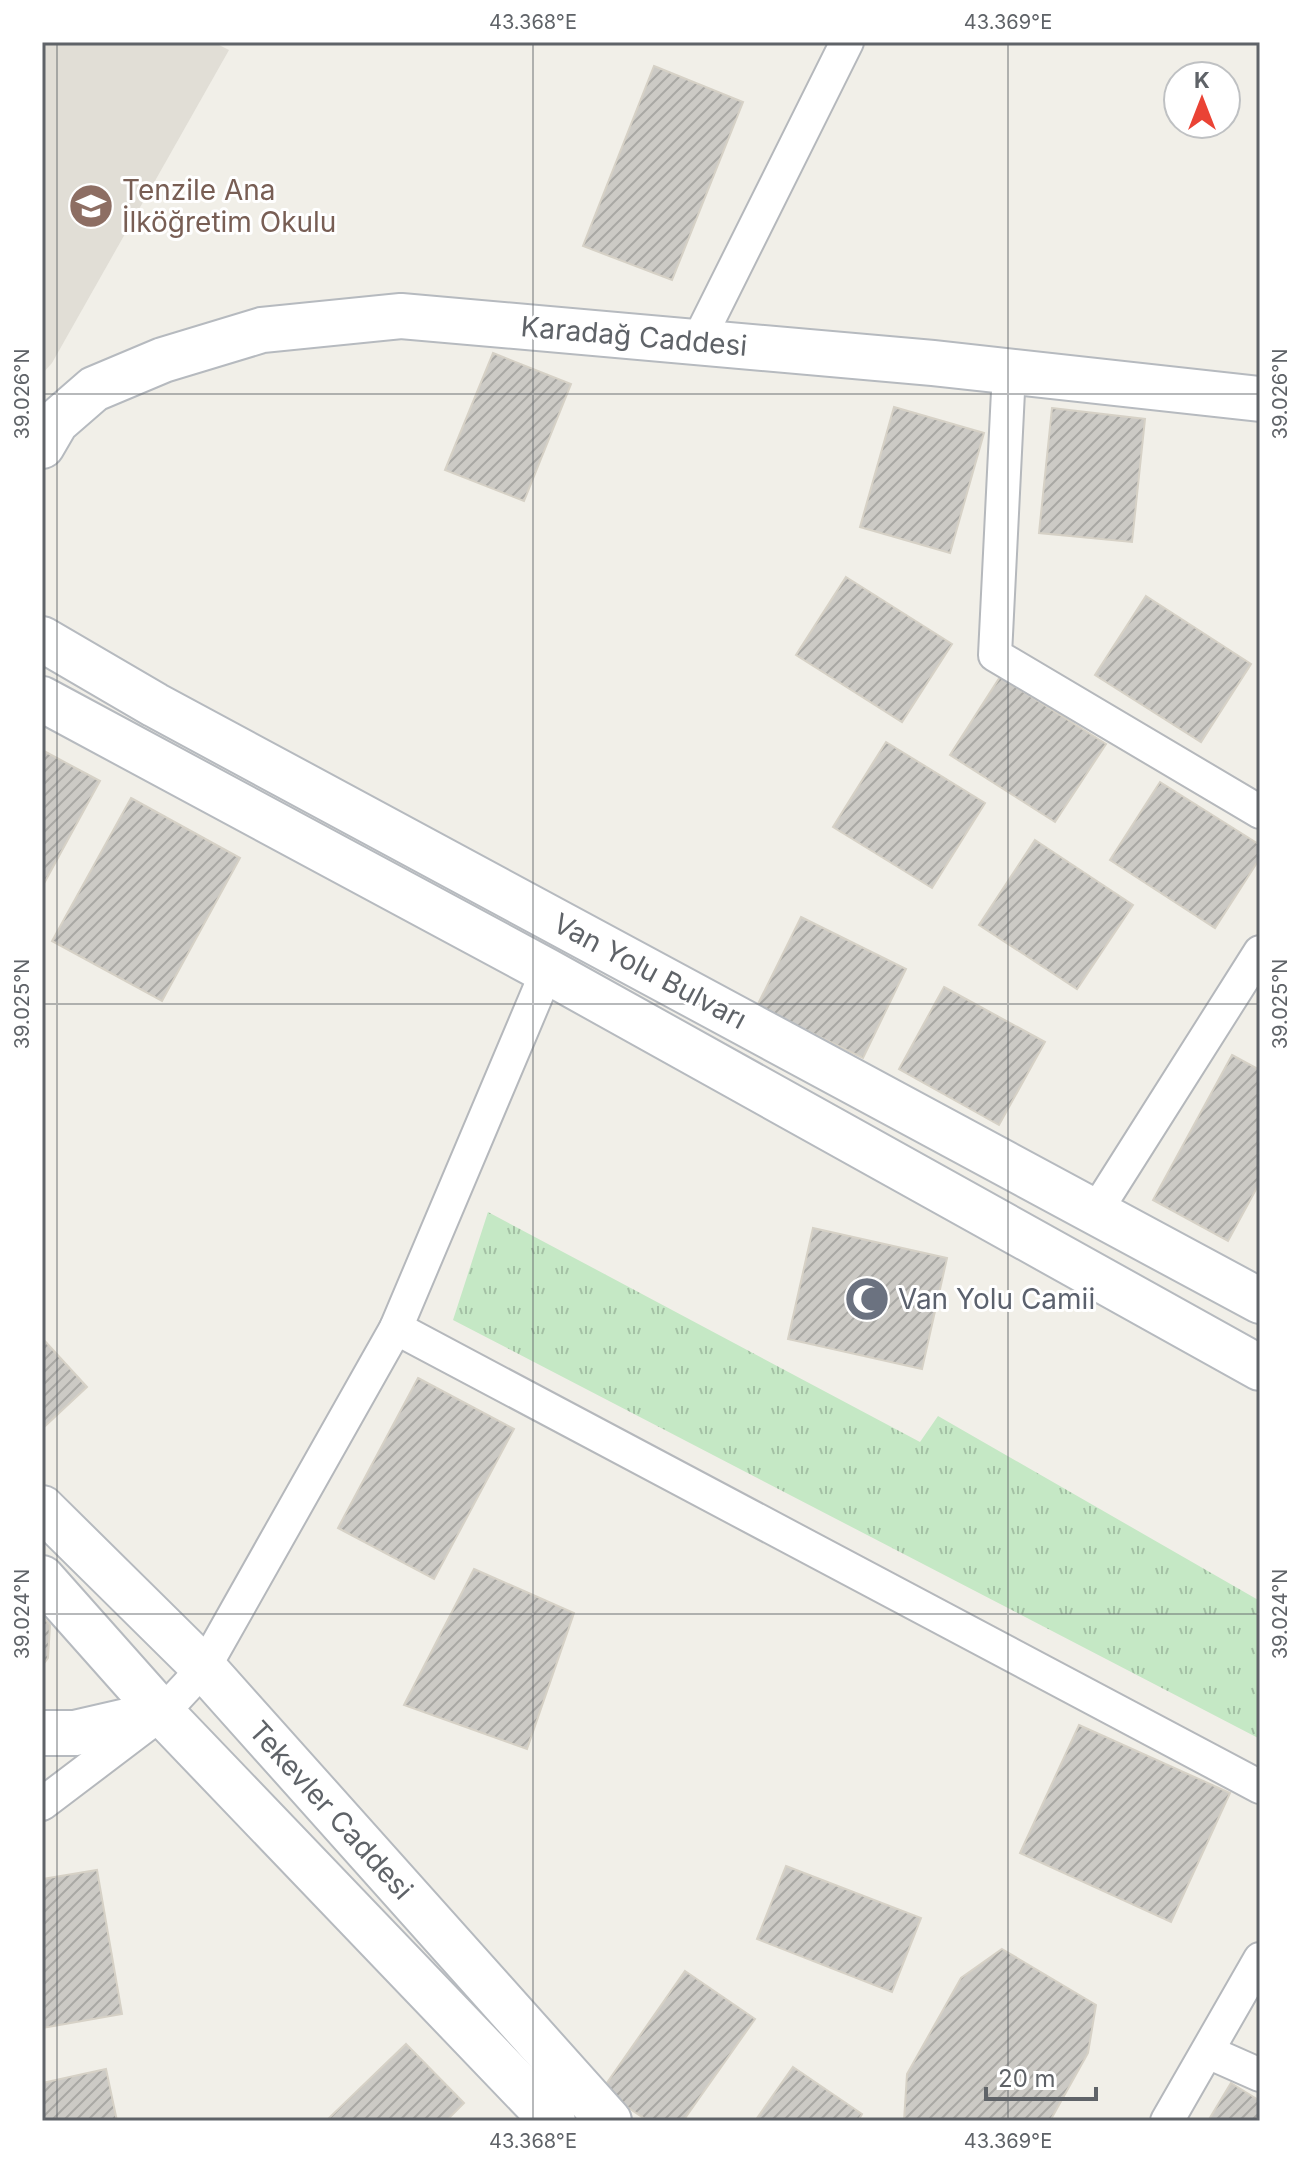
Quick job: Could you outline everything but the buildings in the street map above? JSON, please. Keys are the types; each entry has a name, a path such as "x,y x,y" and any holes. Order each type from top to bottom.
{"street":[{"path":"698,341 847,42"},
{"name":"Karadağ Caddesi","path":"42,446 56,422 94,389 163,360 262,330 401,316 1009,371 1260,399"},
{"path":"1009,371 995,655 1260,812"},
{"name":"Van Yolu Bulvarı","path":"42,639 197,727 1260,1301"},
{"path":"42,699 547,971 1260,1368"},
{"path":"1096,1211 1260,952"},
{"path":"42,1804 162,1713 204,1668 396,1328 547,971"},
{"path":"396,1328 1260,1787"},
{"name":"Tekevler Caddesi","path":"42,1508 204,1668 609,2121"},
{"path":"42,1578 162,1713 553,2121"},
{"path":"42,1733 75,1733 162,1713"},
{"path":"1167,2121 1260,1959"},
{"path":"1208,2052 1260,2075"}],"shaded area":[{"name":"Tenzile Ana İlköğretim Okulu","path":"42,42 213,42 229,50 52,363 42,374"}],"green space":[{"path":"488,1212 920,1442 938,1416 1260,1601 1260,1739 453,1320"}],"place":[{"name":"Tenzile Ana İlköğretim Okulu","path":"91,206"},
{"name":"Van Yolu Camii","path":"867,1299"}]}
